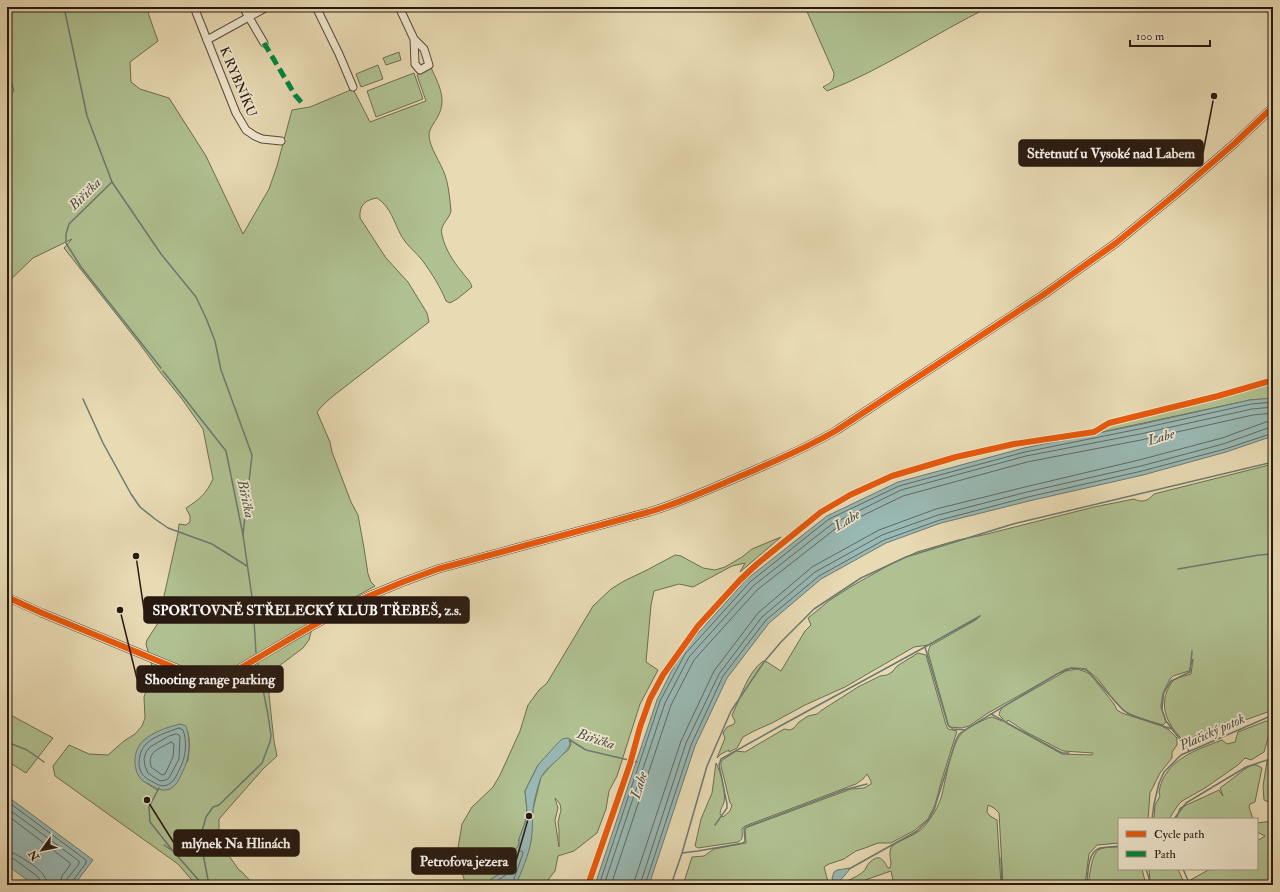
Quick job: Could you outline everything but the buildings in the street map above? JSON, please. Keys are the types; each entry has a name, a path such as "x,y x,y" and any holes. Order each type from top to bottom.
{"street":[{"name":"K RYBNÍKU","path":"194,7 236,113 246,130 262,139 282,141"},
{"path":"243,7 264,43"},
{"path":"207,40 248,16 267,7"},
{"path":"316,7 353,87"},
{"path":"399,7 414,39"},
{"path":"7,597 42,614 195,676 204,679 216,678 239,669 367,597 419,575 642,514 680,502 825,438 1036,299 1116,243 1152,214 1235,143 1273,107"}],"green space":[{"path":"7,7 146,7 158,41 130,62 131,82 140,89 169,98 206,156 243,234 269,189 277,166 292,110 310,107 353,89 370,122 426,101 417,75 430,65 442,96 442,103 441,109 429,135 433,150 446,178 451,210 441,231 450,255 472,287 450,303 446,301 439,285 429,270 420,257 404,240 386,206 377,198 369,200 362,206 360,218 386,258 408,282 427,313 429,322 333,396 317,412 330,442 332,452 351,502 358,515 368,574 371,582 375,586 314,620 309,640 303,648 279,666 272,675 269,695 277,756 263,769 219,819 219,836 227,853 239,870 254,885 196,885 178,864 55,776 53,766 69,745 89,754 108,755 124,741 135,734 142,726 145,718 144,697 153,670 146,644 158,623 179,524 186,525 190,522 190,516 186,508 202,496 208,489 213,479 203,429 139,343 64,248 72,239 33,258 7,283","holes":["180,724 189,735 188,761 157,790 142,780"]},
{"path":"805,7 989,7 889,62 827,91 823,87 830,83 834,73"},
{"path":"399,52 401,60 386,65 383,58"},
{"path":"378,65 383,79 361,87 356,74"},
{"path":"414,73 423,99 376,117 367,91"},
{"path":"1273,381 1273,398 1250,400 1097,433 1116,423"},
{"path":"1273,464 1273,710 1213,732 1201,734 1185,742 1171,725 1164,706 1167,691 1173,681 1191,674 1193,659 1189,671 1173,676 1164,691 1162,710 1166,722 1163,725 1126,712 1115,702 1093,674 1077,668 1066,669 988,713 969,726 962,728 949,727 928,652 930,646 978,618 928,645 914,647 845,687 805,705 754,731 743,737 737,748 721,754 717,758 725,738 723,733 727,727 734,724 735,721 732,715 745,686 757,666 763,661 781,671 805,631 811,625 808,618 830,600 891,564 917,552 958,540 1094,507 1134,499 1145,501 1154,494"},
{"path":"781,537 740,572 745,563 732,566 693,587 679,584 654,591 651,605 646,662 658,670 640,704 617,776 609,791 606,809 597,833 574,851 558,856 555,871 544,885 515,885 531,841 533,809 541,777 556,760 569,749 571,744 570,739 538,765 525,791 527,810 519,844 503,872 491,879 485,885 466,885 458,860 458,848 462,824 472,807 493,787 520,731 528,705 539,690 547,683 593,606 611,589 675,555 681,556 703,568 715,570 725,567 752,549","holes":["555,798 560,804 561,810 558,822 559,847 555,820 558,808"]},
{"path":"918,653 926,655 948,729 957,731 935,805 928,819 915,830 891,843 878,843 856,851 844,859 824,867 829,885 683,885 692,857 704,856 714,849 746,843 745,829 748,827 851,789 864,788 871,784 867,774 856,784 745,826 742,829 742,838 738,842 698,848 695,846 701,819 712,793 716,763 724,788 724,802 720,811 720,814 723,817 730,811 732,805 730,803 721,761 736,751 745,752 784,729 790,730 794,728 799,722 808,716 817,714 858,687 880,676 887,675 897,666"},
{"path":"1077,669 1091,675 1117,710 1162,726 1169,730 1177,738 1177,745 1172,752 1172,758 1160,773 1150,793 1148,818 1118,818 1118,843 1097,845 1089,854 1085,885 1003,885 999,813 988,805 987,812 990,816 997,820 1001,885 894,885 891,871 851,885 847,884 847,881 865,870 869,863 875,858 880,858 888,868 890,868 890,852 892,846 920,831 935,812 941,799 952,752 958,738 971,726 988,718 992,717 1002,721 1003,719 999,715 1003,707 1066,671","holes":["1008,720 1026,732 1063,751 1093,753 1092,755 1062,754 1006,723"]},
{"path":"7,713 53,738 26,773 7,761"},
{"path":"1266,721 1270,722 1269,735 1264,752 1251,760 1245,758 1238,765 1205,788 1182,801 1170,818 1154,818 1155,805 1160,796 1159,792 1162,781 1174,764 1192,752 1222,740 1227,744 1235,742 1238,732"},
{"path":"1273,759 1273,803 1271,803 1264,800 1263,786 1267,761"},
{"path":"1252,765 1257,765 1262,768 1255,802 1250,804 1249,807 1253,818 1176,818 1180,808 1219,790 1223,796 1220,788"},
{"path":"1273,821 1273,885 1188,885 1187,882 1208,870 1258,870 1258,840 1265,836 1258,832 1258,823"},
{"path":"1109,847 1118,847 1118,870 1142,870 1146,885 1088,885 1090,871 1097,851"},
{"path":"1149,870 1178,870 1185,885 1153,885 1150,880"}],"water":[{"path":"7,79 12,83 14,91 7,99"},
{"name":"Labe","path":"1273,398 1273,436 1226,452 1143,475 941,523 886,543 821,579 769,623 727,678 695,746 649,885 595,885 657,700 681,652 747,579 827,516 898,482 1024,448 1250,400"},
{"path":"180,724 186,726 188,732 189,750 185,768 173,787 166,790 156,788 141,779 138,775 135,759 138,748 140,744 148,737 161,730"},
{"path":"562,739 570,739 570,744 567,749 547,770 540,780 533,806 530,846 515,885 485,885 491,879 503,872 519,844 527,810 525,791 538,765"},
{"path":"7,796 93,860 74,885 34,885 7,865"},
{"path":"850,868 837,883 833,881 832,878 834,872 837,870"}],"waterway":[{"name":"Biřička","path":"64,7 87,116 112,182 69,224 66,234 66,243 81,267 161,368"},
{"path":"112,182 161,254 196,297 215,341 221,370 252,455 243,535"},
{"name":"Biřička","path":"163,371 226,451 243,535 253,604 256,653"},
{"path":"83,399 103,443 131,494 140,507 168,528 212,544 247,566"},
{"path":"671,885 682,853 707,766 731,711 764,662 781,642 814,609 861,578 906,557 1013,524 1273,462"},
{"path":"1178,569 1273,554"},
{"path":"925,647 980,616"},
{"path":"715,825 727,808 719,765 721,759 925,647 948,725 953,729 965,730"},
{"path":"1172,729 1166,721 1161,707 1163,694 1171,681 1190,672 1192,651"},
{"name":"Biřička","path":"209,885 200,838 206,817 213,807 219,805 262,763 270,742 271,735 268,715 258,664"},
{"path":"849,869 917,831 929,819 934,810 959,734 1057,674 1071,668 1086,669 1123,710 1130,715 1172,729 1189,751"},
{"path":"991,714 1062,753 1069,753"},
{"name":"Plačický potok","path":"1152,818 1159,783 1164,772 1181,755 1273,715"},
{"name":"Biřička","path":"569,741 570,740 586,750 637,762"},
{"path":"7,742 27,750 44,762"},
{"path":"1175,818 1186,803 1246,767 1273,758"},
{"path":"682,853 743,843 745,841 744,829 746,827 844,790 867,784"},
{"path":"159,788 149,807 150,822 173,851"},
{"path":"164,845 173,851 203,885"},
{"path":"1087,885 1090,859 1096,850 1100,848 1118,846"},
{"path":"1001,858 1002,885"},
{"name":"Plačický potok","path":"1146,870 1151,885"},
{"path":"1183,870 1190,885"}],"marked path":[{"path":"264,43 295,95 303,104"}],"cycle path":[{"path":"7,597 195,676 212,678 228,674 239,669 352,604 412,578 438,569 649,512 685,499 779,459 826,437 1043,295 1116,243 1176,194 1235,143 1273,107"},
{"path":"588,885 630,764 640,727 650,699 663,675 698,626 740,580 757,564 821,512 850,495 892,476 956,457 1014,444 1094,432 1109,423 1218,396 1273,380"}],"place":[{"name":"Střetnutí u Vysoké nad Labem","path":"1214,96"},
{"name":"SPORTOVNĚ STŘELECKÝ KLUB TŘEBEŠ, z.s.","path":"136,556"},
{"name":"Shooting range parking","path":"120,610"},
{"name":"mlýnek Na Hlinách","path":"147,800"},
{"name":"Petrofova jezera","path":"529,816"}]}
